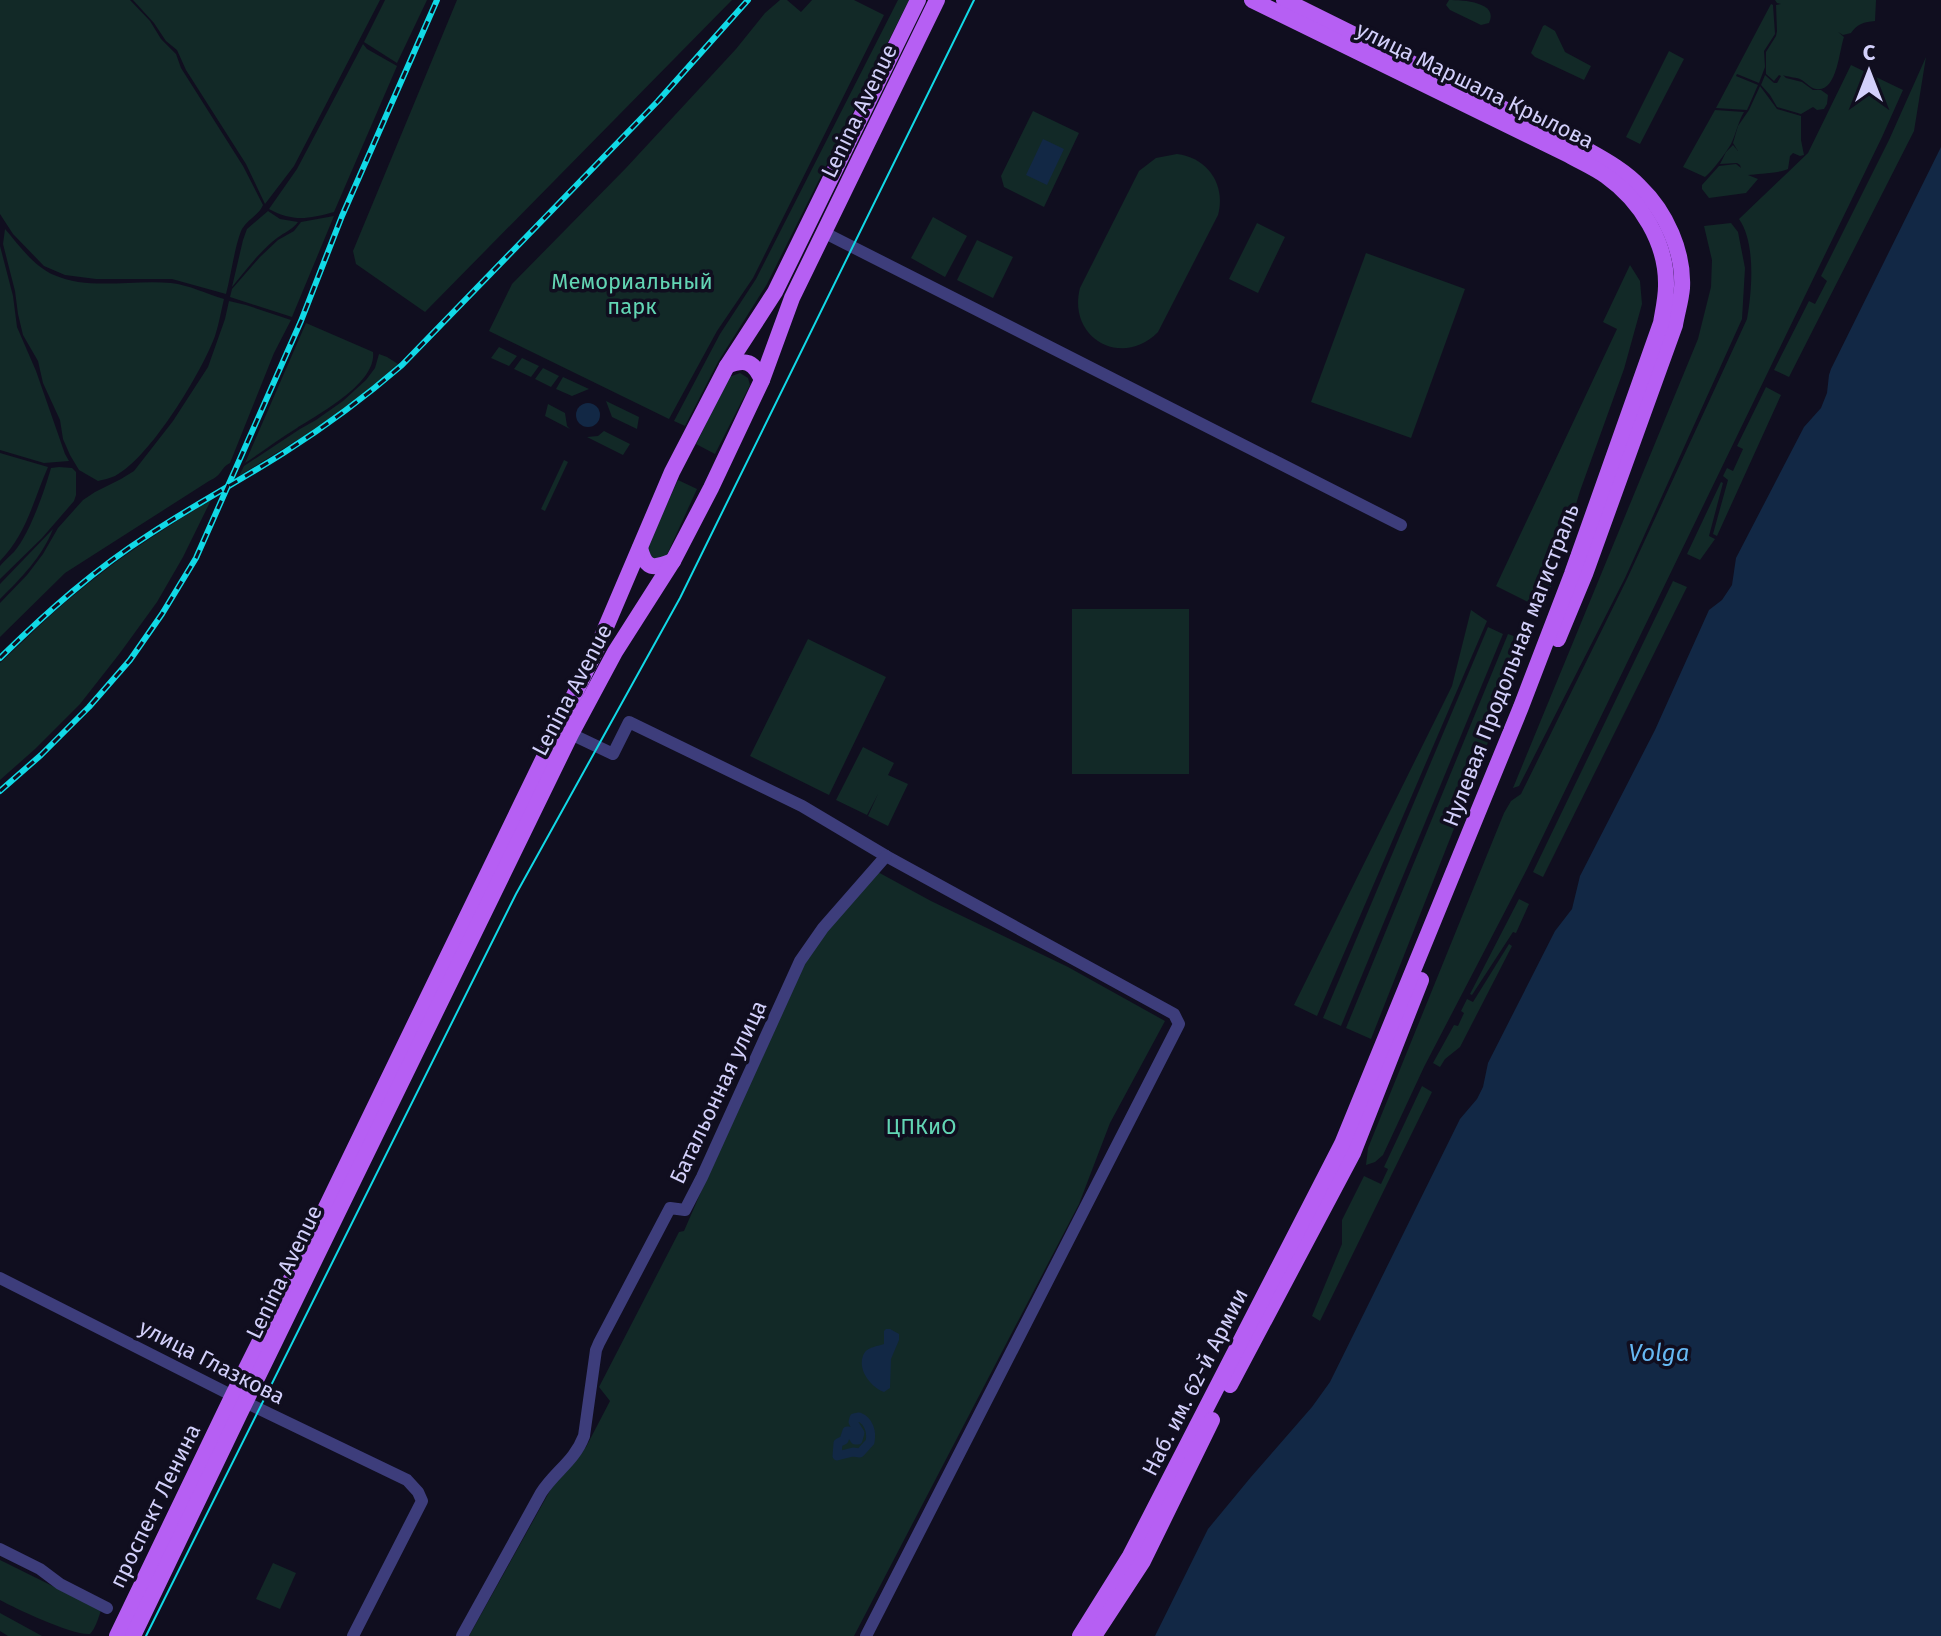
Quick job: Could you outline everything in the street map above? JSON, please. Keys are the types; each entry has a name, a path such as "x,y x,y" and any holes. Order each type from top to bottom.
{"main road":[{"name":"Lenina Avenue","path":"239,1398 293,1274 597,648 672,472 727,366 775,292 918,0"},
{"name":"Lenina Avenue","path":"239,1398 571,734 615,652 673,561 711,488 762,380 792,298 937,0"},
{"name":"улица Маршала Крылова","path":"1252,0 1406,75 1589,151 1639,185 1668,226"},
{"name":"улица Маршала Крылова","path":"1284,0 1587,165 1630,197"},
{"name":"Нулевая Продольная магистраль","path":"1348,1149 1588,529 1661,323 1666,286 1662,254 1643,212 1630,197"},
{"name":"Нулевая Продольная магистраль","path":"1348,1149 1585,574 1675,325 1682,287 1678,249 1668,226"},
{"path":"727,366 743,362 750,364 762,380"},
{"path":"640,548 649,566 673,561"},
{"name":"Наб. им. 62-й Армии","path":"1080,1636 1130,1556 1348,1149"},
{"name":"Наб. им. 62-й Армии","path":"1094,1636 1143,1561 1348,1149"},
{"name":"проспект Ленина","path":"117,1636 239,1398"},
{"name":"проспект Ленина","path":"133,1636 239,1398"}],"street":[{"path":"825,233 1401,525"},
{"path":"571,734 613,754 629,722 802,806 886,856 1174,1014 1179,1024 866,1636"},
{"name":"Батальонная улица","path":"462,1636 547,1483 580,1448 599,1343 670,1208 685,1210 793,973 823,928 886,856"},
{"name":"улица Глазкова","path":"0,1278 407,1480 422,1501 357,1635"},
{"path":"0,1549 107,1608"}],"green space":[{"path":"0,0 130,0 176,54 181,68 243,166 263,205 242,229 226,294 172,279 96,279 65,275 44,266 13,234 0,214"},
{"path":"133,0 380,0 294,166 265,204 246,164 186,70 177,50"},
{"path":"385,0 427,0 397,63 364,42"},
{"path":"457,0 732,0 425,312 356,264 353,251"},
{"name":"Мемориальный парк","path":"780,0 787,0 801,12 812,0 854,0 884,15 753,278 717,331 669,419 489,331 512,284 626,168"},
{"path":"898,0 909,0 767,284 718,362 685,426 674,421 720,334 756,279"},
{"path":"1449,0 1484,6 1491,16 1489,23 1481,25 1450,10 1446,5"},
{"path":"1775,0 1876,0 1875,21 1861,24 1851,33 1843,35 1838,32 1844,37 1829,85 1816,89 1800,79 1783,75 1828,95 1824,109 1813,107 1801,114 1777,107 1761,85 1765,75 1774,83 1781,76 1774,81 1766,74 1766,52 1777,31 1776,5 1781,4"},
{"path":"1771,4 1775,34 1764,51 1765,67 1759,83 1736,76 1758,85 1747,110 1716,108"},
{"path":"1545,25 1555,31 1565,52 1591,66 1584,80 1531,53"},
{"path":"363,44 397,66 334,212 301,218 269,209 297,169"},
{"path":"1669,51 1684,59 1640,144 1626,137"},
{"path":"1926,57 1914,131 1789,377 1774,370 1809,301 1815,304 1827,281 1821,276 1889,140"},
{"path":"1851,65 1903,90 1527,869 1424,1067 1383,1155 1366,1165 1368,1148 1504,813 1511,801 1521,794 1627,579 1747,319 1750,254 1739,219 1808,153"},
{"path":"1760,86 1777,109 1801,116 1804,155 1793,153 1788,169 1748,175 1758,179 1746,193 1709,198 1702,185 1719,166 1736,164 1741,168 1737,163 1720,164 1733,145 1738,151 1733,143 1738,126"},
{"path":"1715,110 1744,112 1731,144 1705,177 1683,167"},
{"path":"1033,111 1079,133 1044,207 1004,187 1001,176"},
{"path":"1177,154 1198,161 1212,175 1219,193 1218,215 1158,332 1144,343 1129,348 1114,348 1089,334 1078,306 1080,288 1139,171 1156,158"},
{"path":"268,211 280,219 298,222 265,249 232,287 247,229"},
{"path":"334,216 292,317 230,297 232,289 260,257 301,222"},
{"path":"933,217 967,236 945,277 911,258"},
{"path":"1257,223 1285,237 1258,293 1229,279"},
{"path":"1731,223 1738,232 1745,268 1742,319 1625,578 1519,786 1513,788 1698,339 1711,287 1712,260 1704,226"},
{"path":"5,229 39,266 68,280 97,284 171,283 224,299 215,336 187,391 144,452 115,476 98,481 79,470 70,455 38,361 23,335 3,244"},
{"path":"977,240 1013,257 993,298 957,280"},
{"path":"0,246 13,296 17,327 69,461 44,463 0,450"},
{"path":"1366,253 1465,289 1411,438 1311,402"},
{"path":"1630,265 1640,281 1642,304 1624,369 1580,491 1544,610 1496,586 1617,329 1603,322"},
{"path":"229,301 291,320 274,353 230,463 214,479 65,573 0,637 0,603 27,575 58,528 83,500 134,471 173,421 208,367"},
{"path":"306,323 373,352 372,364 357,386 345,396 245,463"},
{"path":"499,347 517,356 509,366 491,358"},
{"path":"379,354 398,364 325,423 239,476 244,466 343,401 366,380 375,368"},
{"path":"522,358 539,366 531,377 514,369"},
{"path":"543,368 559,376 551,387 535,379"},
{"path":"740,373 748,378 750,385 715,454 696,444 729,377"},
{"path":"563,377 589,389 572,396 556,389"},
{"path":"1766,387 1781,395 1717,536 1713,534 1728,480 1723,476 1727,468 1733,471 1743,449 1737,446"},
{"path":"606,401 639,417 637,429 612,417"},
{"path":"548,404 565,413 570,429 545,416"},
{"path":"604,431 630,444 623,455 587,437 598,436"},
{"path":"0,453 48,467 23,528 0,561"},
{"path":"564,460 568,462 545,511 541,509"},
{"path":"51,468 72,468 76,472 74,501 0,579 0,566 26,534"},
{"path":"678,480 697,489 665,559 658,561 651,558 647,547"},
{"path":"1721,482 1709,536 1715,539 1700,560 1687,554"},
{"path":"211,500 157,602 120,653 80,704 0,780 0,663 54,612 106,570"},
{"path":"53,529 37,558 0,599 0,584"},
{"path":"1673,581 1687,587 1543,877 1533,872"},
{"path":"1072,609 1189,609 1189,774 1072,774"},
{"path":"1471,610 1487,621 1317,1016 1294,1005 1452,686"},
{"path":"1488,627 1503,634 1341,1026 1323,1018"},
{"path":"1508,634 1528,641 1371,1039 1346,1028"},
{"path":"808,639 886,677 829,795 750,756"},
{"path":"863,747 894,763 888,775 908,784 888,826 868,816 878,794 867,815 836,800"},
{"name":"ЦПКиО","path":"876,871 1068,967 1165,1021 1110,1123 1079,1204 854,1636 469,1636 552,1487 586,1447 610,1401 599,1387 679,1232 684,1231 799,966"},
{"path":"1519,899 1529,904 1516,933 1513,932 1470,994"},
{"path":"1509,944 1512,946 1460,1047 1440,1067 1433,1063 1454,1025 1458,1026 1467,999 1473,1002"},
{"path":"1422,1086 1432,1092 1320,1321 1312,1316 1342,1244 1342,1220 1364,1176 1381,1184 1388,1169 1384,1167"},
{"path":"0,1560 101,1610 92,1632 82,1633 59,1626 0,1600"},
{"path":"273,1563 296,1573 280,1609 256,1599"},
{"path":"0,1613 42,1636 8,1636 0,1631"}],"water":[{"path":"1043,139 1064,149 1047,185 1026,175"},
{"name":"Volga","path":"1941,147 1941,1636 1155,1636 1208,1529 1330,1382 1460,1119 1483,1087 1488,1063 1555,931 1572,909 1580,876 1655,730 1709,610 1722,600 1732,585 1736,558 1804,427 1821,408 1831,369"},
{"path":"588,403 597,406 600,415 597,424 588,427 579,424 576,415 579,406"},
{"path":"886,1329 899,1334 899,1340 891,1359 890,1388 884,1392 869,1381 863,1370 862,1358 867,1350 884,1344"}],"waterway":[{"path":"859,1417 869,1427 870,1442 860,1453 837,1456 838,1443 844,1440 847,1431 858,1440 860,1433 853,1422 854,1418 859,1417"}],"tram line":[{"path":"146,1636 516,894 680,598 974,0"}],"railway":[{"path":"0,791 89,707 130,660 196,558 301,321 342,216 437,0"},
{"path":"0,658 91,576 130,547 300,442 402,365 658,101 748,0"}]}
